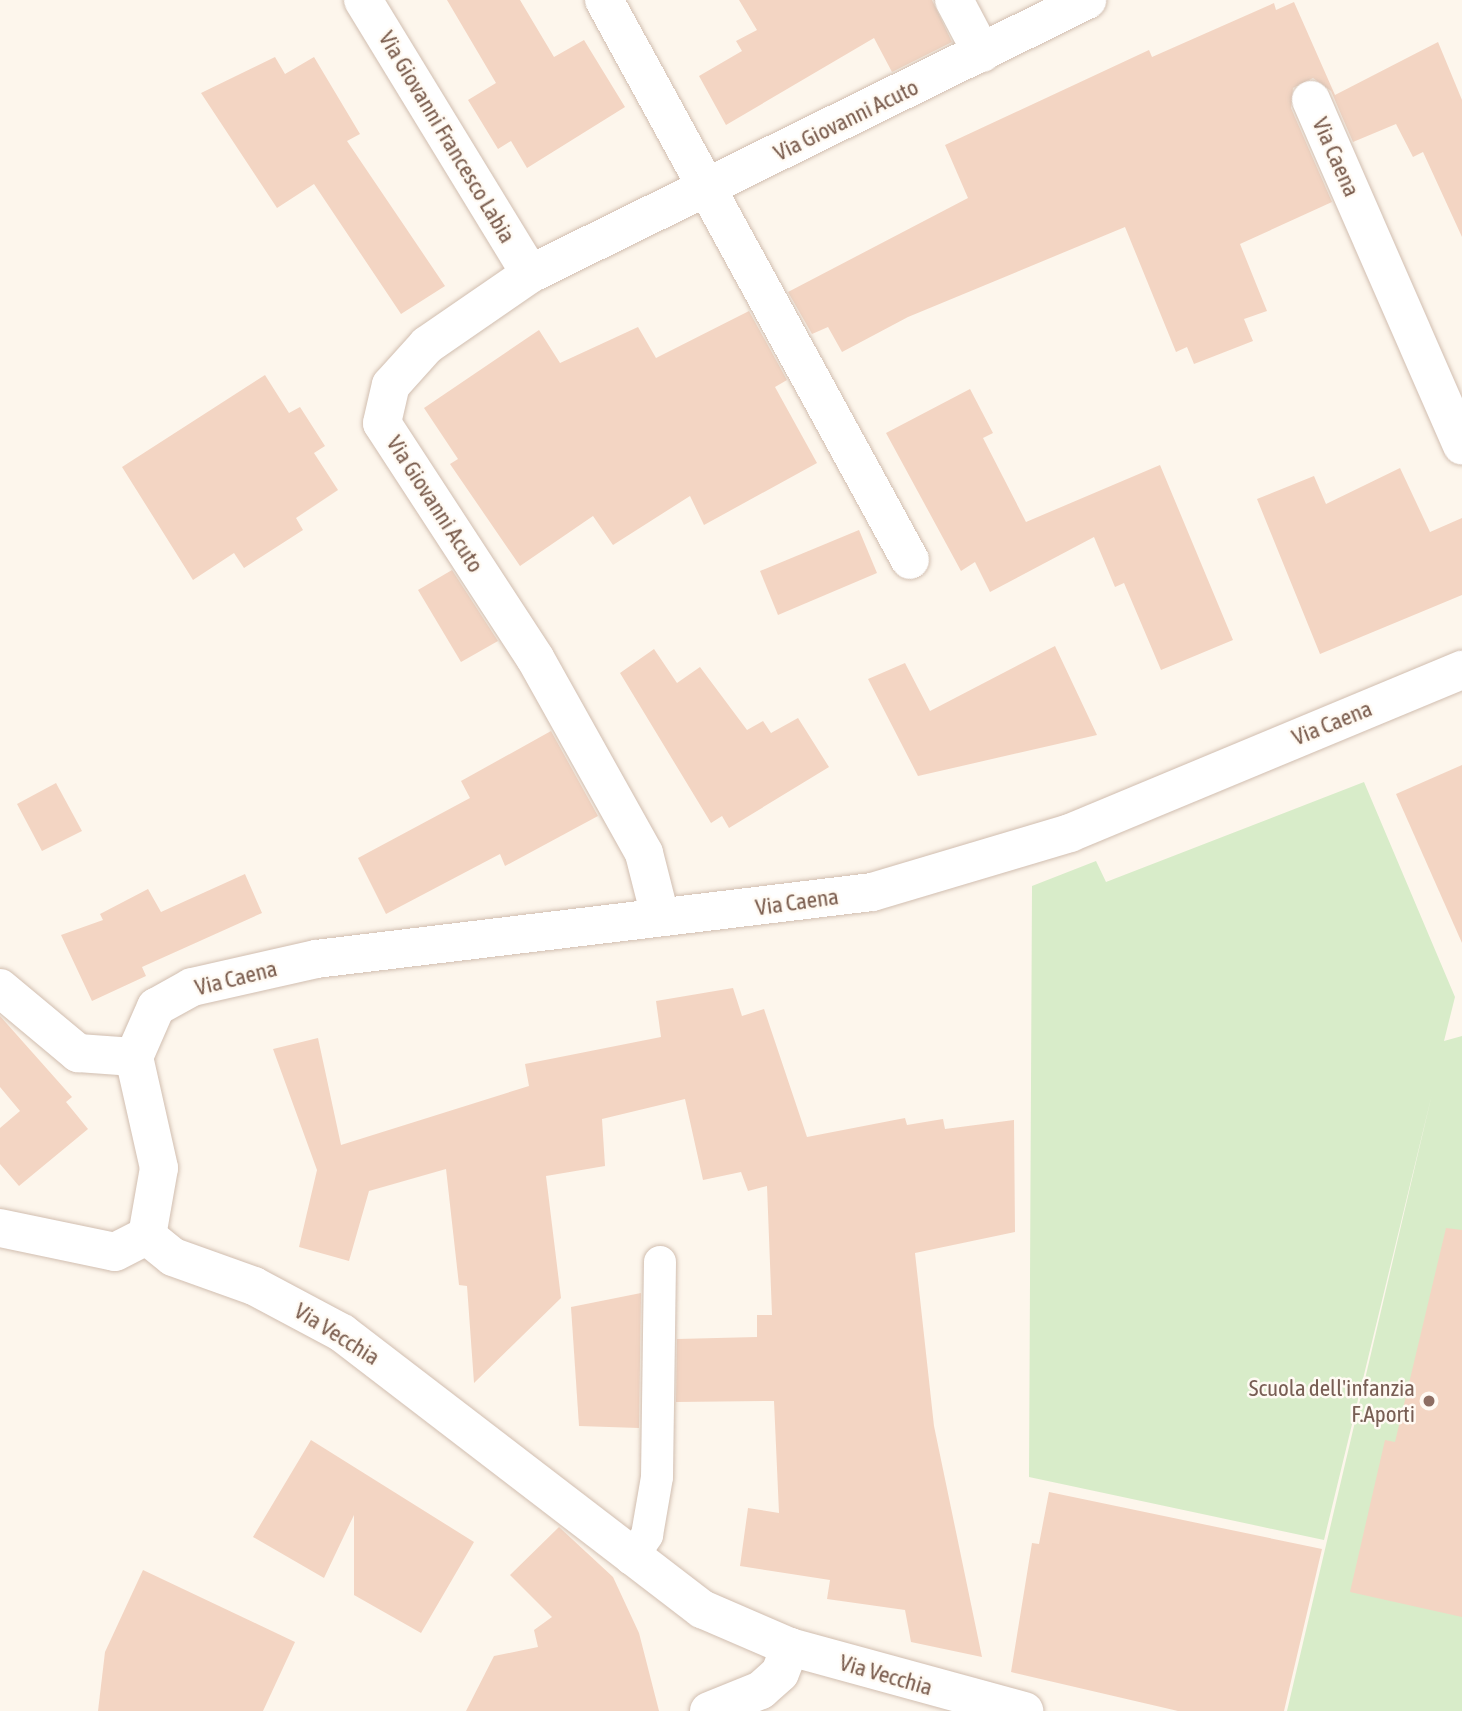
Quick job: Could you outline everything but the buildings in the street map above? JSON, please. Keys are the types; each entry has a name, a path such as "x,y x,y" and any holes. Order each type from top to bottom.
{"street":[{"name":"Via Giovanni Francesco Labia","path":"363,0 530,274"},
{"path":"604,0 710,187 910,559"},
{"path":"954,0 982,53"},
{"name":"Via Giovanni Acuto","path":"660,916 644,853 535,658 382,423 391,385 427,345 530,274 1087,0"},
{"name":"Via Caena","path":"1311,100 1462,445"},
{"name":"Via Caena","path":"134,1057 156,1007 192,987 316,959 873,892 988,862 1462,670"},
{"path":"0,988 78,1053 134,1057 159,1168 147,1237 115,1252 0,1228"},
{"name":"Via Vecchia","path":"147,1237 173,1257 254,1286 342,1333 473,1428 631,1559 702,1608 790,1647 1024,1711"},
{"path":"709,1711 761,1690 780,1673 790,1647"}],"lane":[{"path":"631,1559 647,1535 657,1476 660,1262"}],"green space":[{"path":"1364,782 1455,997 1444,1041 1462,1036 1462,1711 1287,1711 1432,1094 1324,1540 1029,1477 1032,886 1096,861 1106,882"}],"place":[{"name":"Scuola dell'infanzia F.Aporti","path":"1429,1401"}]}
